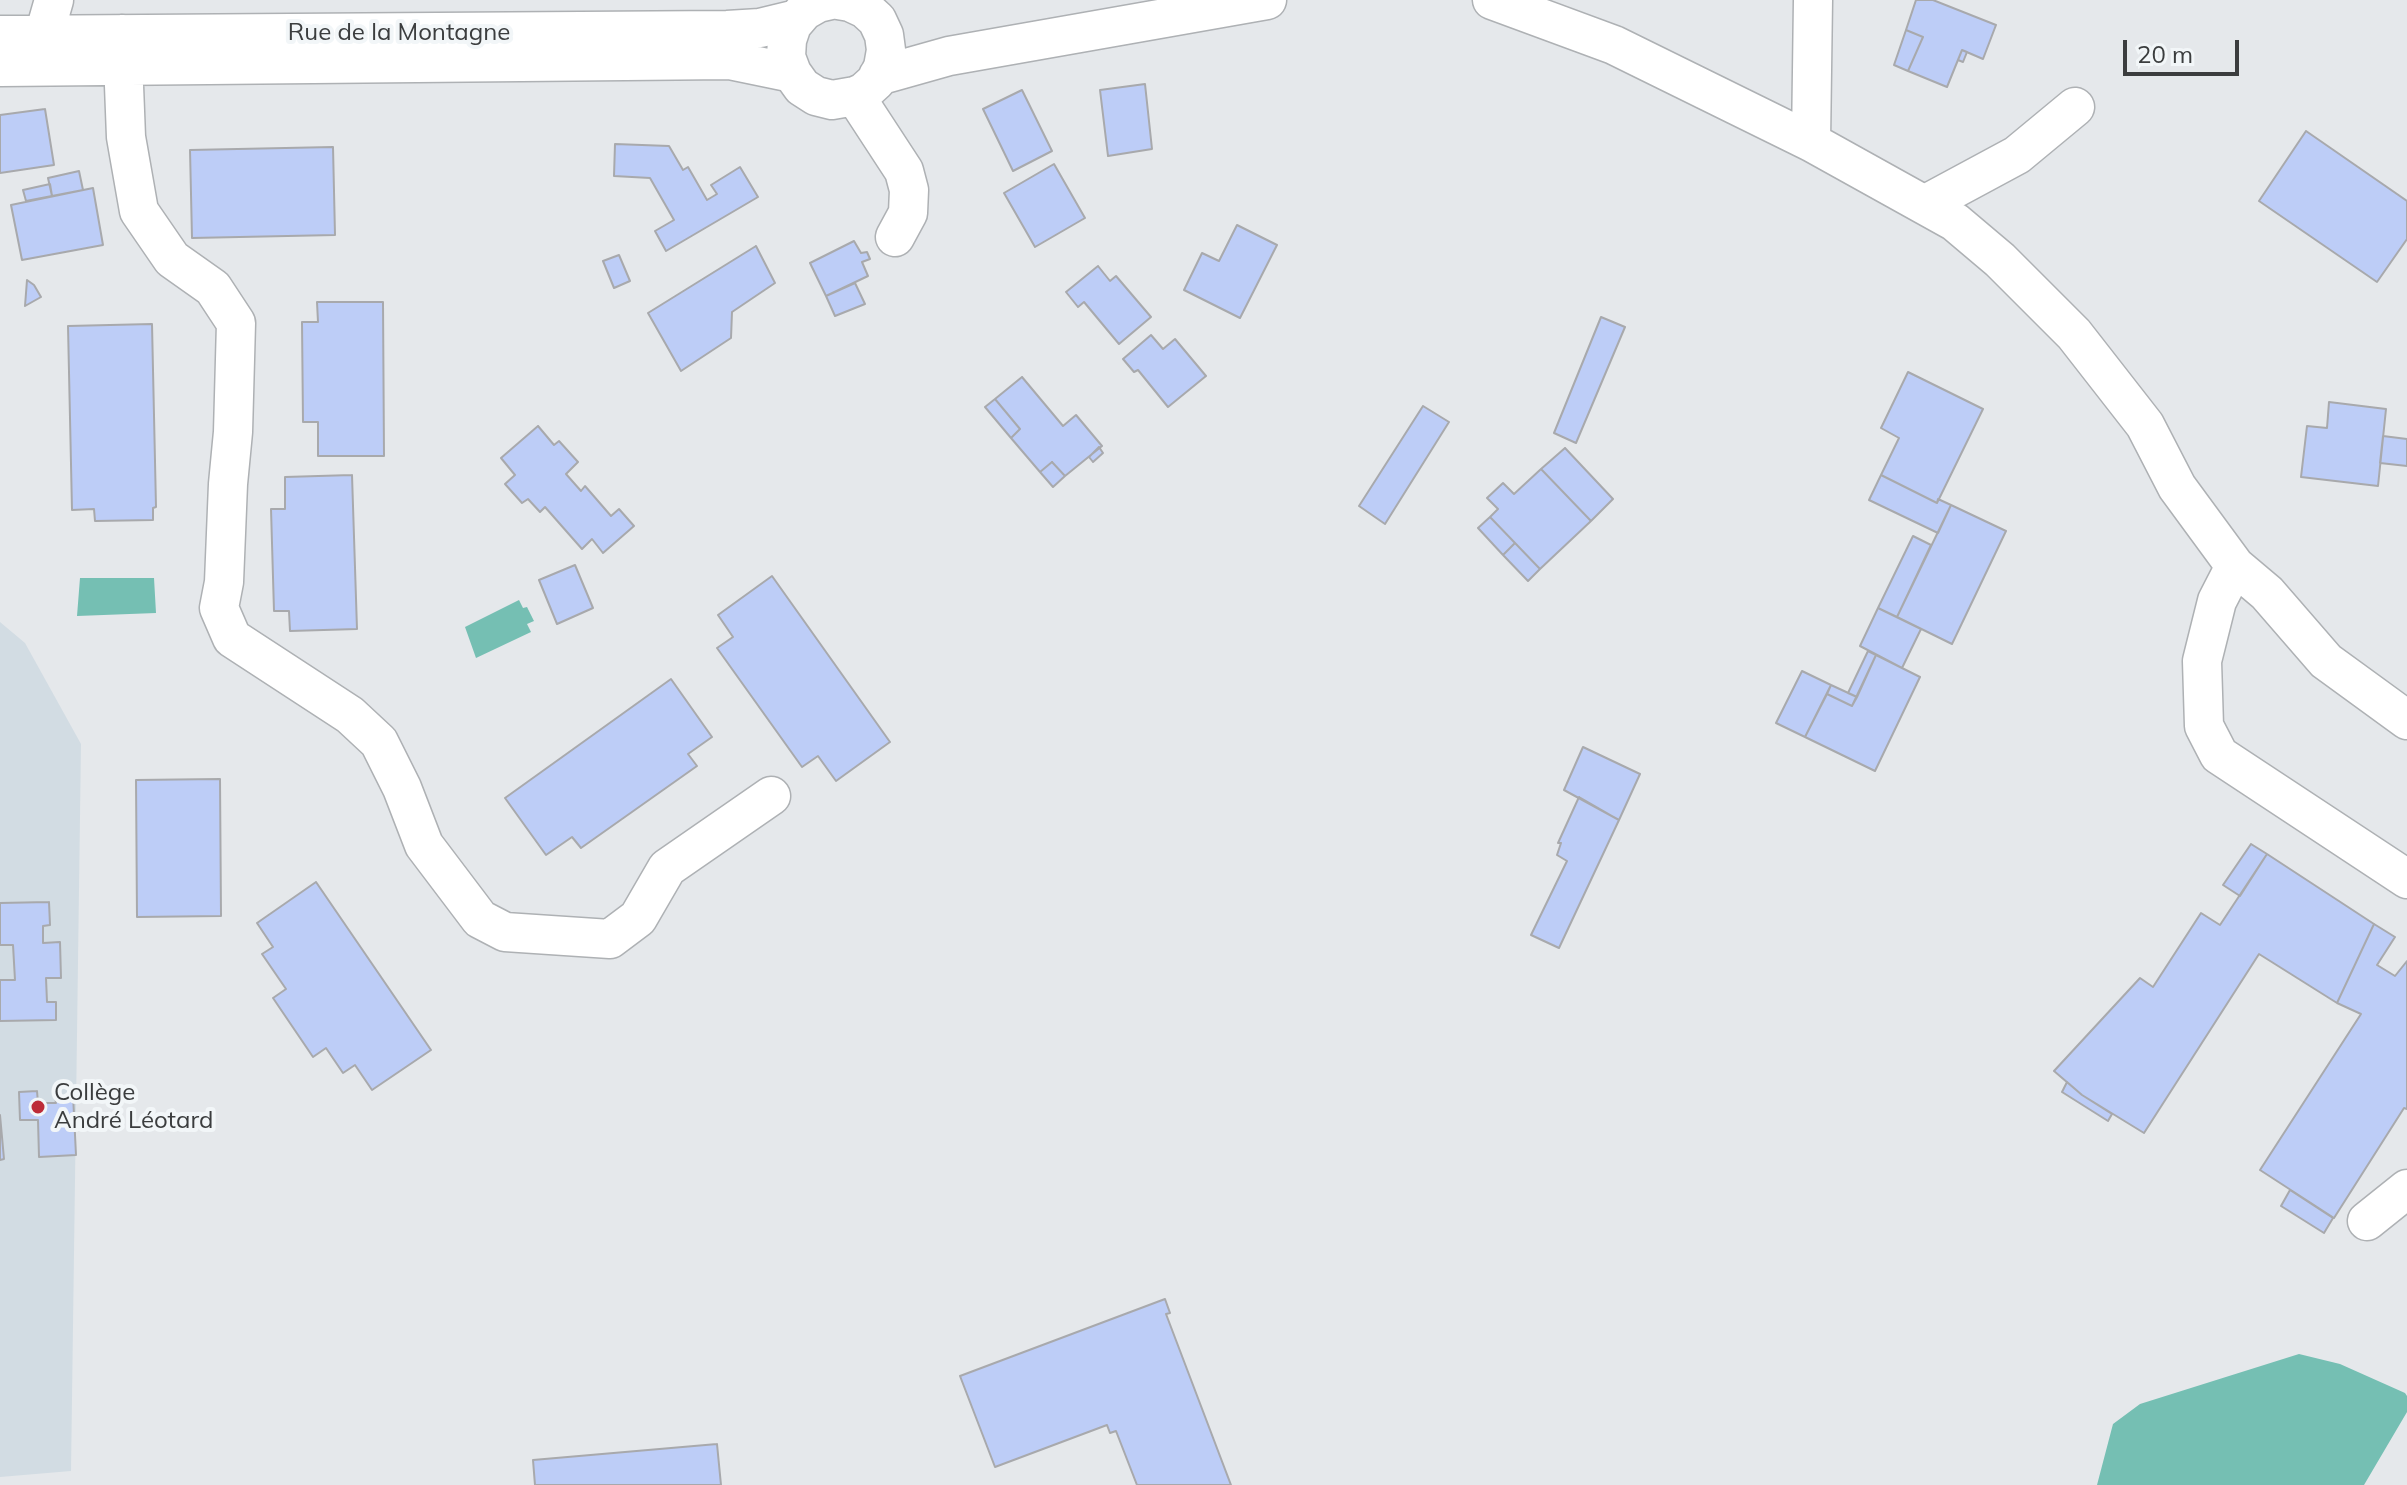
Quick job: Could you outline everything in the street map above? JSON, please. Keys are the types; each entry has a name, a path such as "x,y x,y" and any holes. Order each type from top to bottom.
{"street":[{"path":"949,56 836,7 792,25 786,57 802,87 816,96 832,100 949,56 1267,0"},
{"path":"1492,0 1614,45 1811,142 1940,213 2000,260 2074,334 2145,425 2177,487 2235,566 2267,593 2326,661 2407,720"},
{"path":"1811,142 1813,0"},
{"path":"836,7 884,35 886,50 883,67 867,86"},
{"name":"Rue de la Montagne","path":"0,35 33,42 123,50 372,32 727,30 760,28 836,7"},
{"name":"Rue de la Montagne","path":"372,32 729,60 792,73"},
{"path":"123,50 126,137 139,211 172,259 213,288 236,323 233,432 224,582 219,608 232,638 350,715 379,742 402,788 424,845 480,919 505,932 610,939 638,918 667,868 771,796"},
{"path":"867,86 904,171 909,190 908,213 895,237"},
{"path":"1940,213 2075,107"},
{"path":"2235,566 2217,601 2202,661 2204,726 2219,755 2407,879"},
{"path":"2367,1221 2407,1189"}],"shaded area":[{"path":"80,578 154,578 156,613 77,616"},
{"path":"519,600 523,608 527,607 534,621 527,624 531,632 476,658 465,627"},
{"name":"Collège André Léotard","path":"0,622 25,643 81,744 71,1471 0,1477"},
{"path":"2299,1354 2340,1364 2407,1396 2407,1412 2364,1485 2097,1485 2113,1424 2140,1404"}],"building":[{"path":"1916,0 1933,0 1996,25 1983,59 1962,50 1947,87 1908,71 1923,37 1906,30"},
{"path":"1906,30 1923,37 1908,71 1894,65"},
{"path":"1962,50 1967,52 1963,62 1958,60"},
{"path":"1145,84 1152,149 1108,156 1100,90"},
{"path":"1022,90 1052,151 1013,171 983,109"},
{"path":"45,109 54,165 0,173 0,115"},
{"path":"2306,131 2407,201 2407,239 2377,282 2259,201"},
{"path":"615,144 669,146 683,170 688,167 707,200 717,194 711,185 740,167 758,197 666,251 655,231 674,220 650,178 614,176"},
{"path":"333,147 335,235 192,238 190,150"},
{"path":"1054,164 1085,218 1035,247 1004,193"},
{"path":"79,171 83,190 52,196 48,178"},
{"path":"50,184 52,196 26,201 23,190"},
{"path":"93,188 103,245 22,260 11,205"},
{"path":"1237,225 1277,245 1240,318 1184,290 1202,253 1219,261"},
{"path":"854,241 861,253 867,252 870,259 862,262 868,276 826,296 810,263"},
{"path":"756,246 775,283 732,312 731,338 681,371 648,313"},
{"path":"619,255 630,281 614,288 603,261"},
{"path":"1098,266 1110,281 1116,276 1151,317 1119,344 1084,302 1078,307 1066,292"},
{"path":"27,280 41,297 25,306"},
{"path":"855,283 865,304 835,316 826,296"},
{"path":"317,302 383,302 384,456 318,456 318,422 303,422 302,322 318,322"},
{"path":"1601,317 1625,327 1576,443 1554,433"},
{"path":"152,324 156,507 153,508 153,520 95,521 94,509 72,510 68,326"},
{"path":"1151,335 1163,349 1175,339 1206,376 1168,407 1138,370 1134,372 1123,359"},
{"path":"1908,372 1983,409 1937,503 1881,475 1899,438 1881,428"},
{"path":"1022,377 1063,426 1076,415 1102,446 1065,476 1052,462 1040,472 1011,438 1020,429 995,399"},
{"path":"995,399 1020,429 1011,438 985,407"},
{"path":"2329,402 2386,409 2378,486 2301,477 2307,426 2327,428"},
{"path":"1423,406 1449,422 1385,524 1359,506"},
{"path":"538,426 554,445 559,441 578,462 566,474 581,491 585,486 611,516 619,509 634,526 603,553 592,539 582,549 545,507 540,512 528,499 522,503 505,484 515,475 501,458"},
{"path":"2383,436 2407,439 2407,466 2380,463"},
{"path":"1099,447 1103,453 1093,462 1089,457"},
{"path":"1565,448 1613,499 1591,521 1541,469"},
{"path":"1052,462 1065,476 1053,487 1040,472"},
{"path":"1541,469 1591,521 1540,569 1490,517 1498,509 1487,498 1503,483 1514,494"},
{"path":"352,475 357,629 290,631 289,611 274,611 271,509 285,509 285,477"},
{"path":"1881,475 1937,503 1938,499 1951,505 1938,533 1869,500"},
{"path":"1951,505 2006,531 1952,644 1897,617"},
{"path":"1490,517 1515,543 1503,555 1478,528"},
{"path":"1913,536 1931,545 1897,617 1878,608"},
{"path":"1515,543 1540,569 1528,581 1503,555"},
{"path":"575,565 593,608 557,624 539,580"},
{"path":"772,576 890,742 836,781 818,756 802,767 717,648 733,637 718,615"},
{"path":"1878,608 1921,629 1902,668 1860,646"},
{"path":"1868,651 1876,655 1857,697 1848,693"},
{"path":"1876,655 1920,677 1875,771 1805,737 1827,694 1852,706"},
{"path":"1802,671 1831,685 1805,737 1776,723"},
{"path":"671,679 712,737 688,754 697,766 581,848 572,837 546,855 505,798"},
{"path":"1831,685 1857,697 1852,706 1827,694"},
{"path":"1583,747 1640,774 1619,820 1564,790"},
{"path":"220,779 221,916 137,917 136,780"},
{"path":"1579,797 1619,820 1559,948 1531,935 1567,861 1557,855 1561,843 1558,843"},
{"path":"2251,844 2267,854 2240,896 2223,885"},
{"path":"2267,854 2374,924 2337,1003 2259,954 2144,1133 2082,1095 2054,1071 2140,978 2153,987 2201,913 2220,925"},
{"path":"316,882 431,1050 372,1090 355,1065 343,1073 326,1048 313,1057 273,998 286,989 262,954 273,947 257,923"},
{"path":"49,902 50,925 43,926 43,943 60,942 61,978 46,978 47,1002 56,1002 56,1020 0,1021 0,980 15,980 13,945 0,945 0,903"},
{"path":"2374,924 2395,937 2377,965 2395,976 2407,961 2407,1109 2404,1108 2334,1218 2260,1170 2361,1014 2337,1003"},
{"path":"2067,1082 2112,1114 2108,1121 2062,1092"},
{"path":"37,1091 38,1103 56,1103 55,1096 73,1095 76,1155 39,1157 38,1120 20,1120 19,1092"},
{"path":"0,1115 4,1159 0,1160"},
{"path":"2290,1190 2333,1218 2324,1233 2281,1206"},
{"path":"1165,1299 1170,1313 1166,1314 1231,1485 1137,1485 1116,1431 1110,1433 1107,1425 995,1467 960,1376"},
{"path":"717,1444 721,1485 535,1485 533,1460"}],"place":[{"name":"Collège André Léotard","path":"38,1107"}]}
